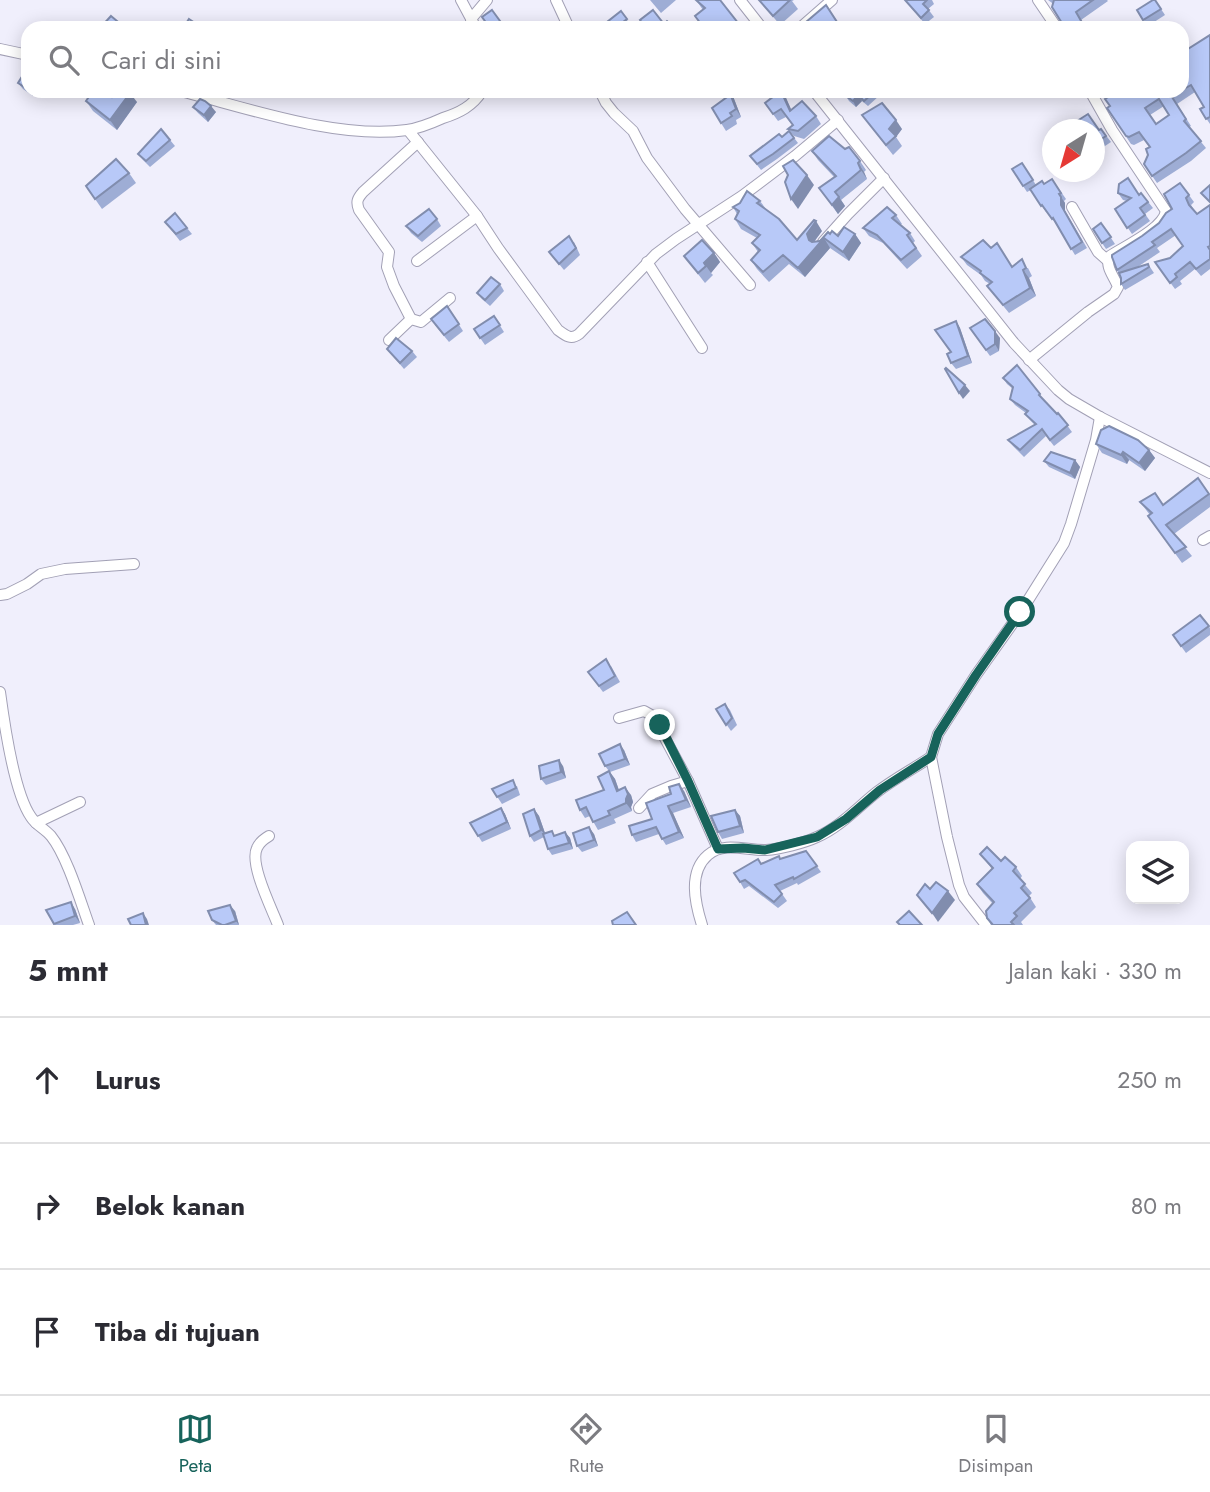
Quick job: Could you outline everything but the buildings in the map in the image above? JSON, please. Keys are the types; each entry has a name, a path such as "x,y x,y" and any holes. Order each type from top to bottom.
{"street":[{"path":"461,0 472,21"},
{"path":"475,21 487,0"},
{"path":"556,0 566,21"},
{"path":"740,0 756,21"},
{"path":"808,21 832,0"},
{"path":"1038,0 1052,21"},
{"path":"0,49 21,54"},
{"path":"209,98 324,126 377,131 408,130 430,123 462,111 477,98"},
{"path":"604,98 614,113 633,131 647,158 697,225 750,285"},
{"path":"820,98 1029,360 1063,394 1100,417 1210,473"},
{"path":"1094,98 1166,211 1162,221 1107,260"},
{"path":"408,130 477,216 558,330 570,338 575,338 647,262 676,239 742,196 838,120"},
{"path":"418,142 357,198 357,204 389,252 387,267 411,319 421,322 450,298"},
{"path":"821,244 884,178"},
{"path":"1029,360 1114,294 1118,287 1107,260 1098,252 1072,207"},
{"path":"417,261 477,216"},
{"path":"647,262 702,348"},
{"path":"389,340 411,319"},
{"path":"986,925 964,897 959,885 931,757 938,734 1064,543 1096,440 1100,417"},
{"path":"0,595 27,584 41,574 65,569 134,564"},
{"path":"0,692 18,787 31,818 51,835 57,846 72,877 89,925"},
{"path":"619,718 645,711 653,716 688,781 718,849"},
{"path":"702,925 694,890 706,856 718,849 765,850 817,837 846,819 880,790 931,757"},
{"path":"639,808 652,794 688,781"},
{"path":"36,823 80,802"},
{"path":"269,836 256,848 254,857 278,925"}],"route":[{"path":"660,725 718,849 765,850 799,843 830,830 880,790 931,757 938,734 1020,612"}]}
